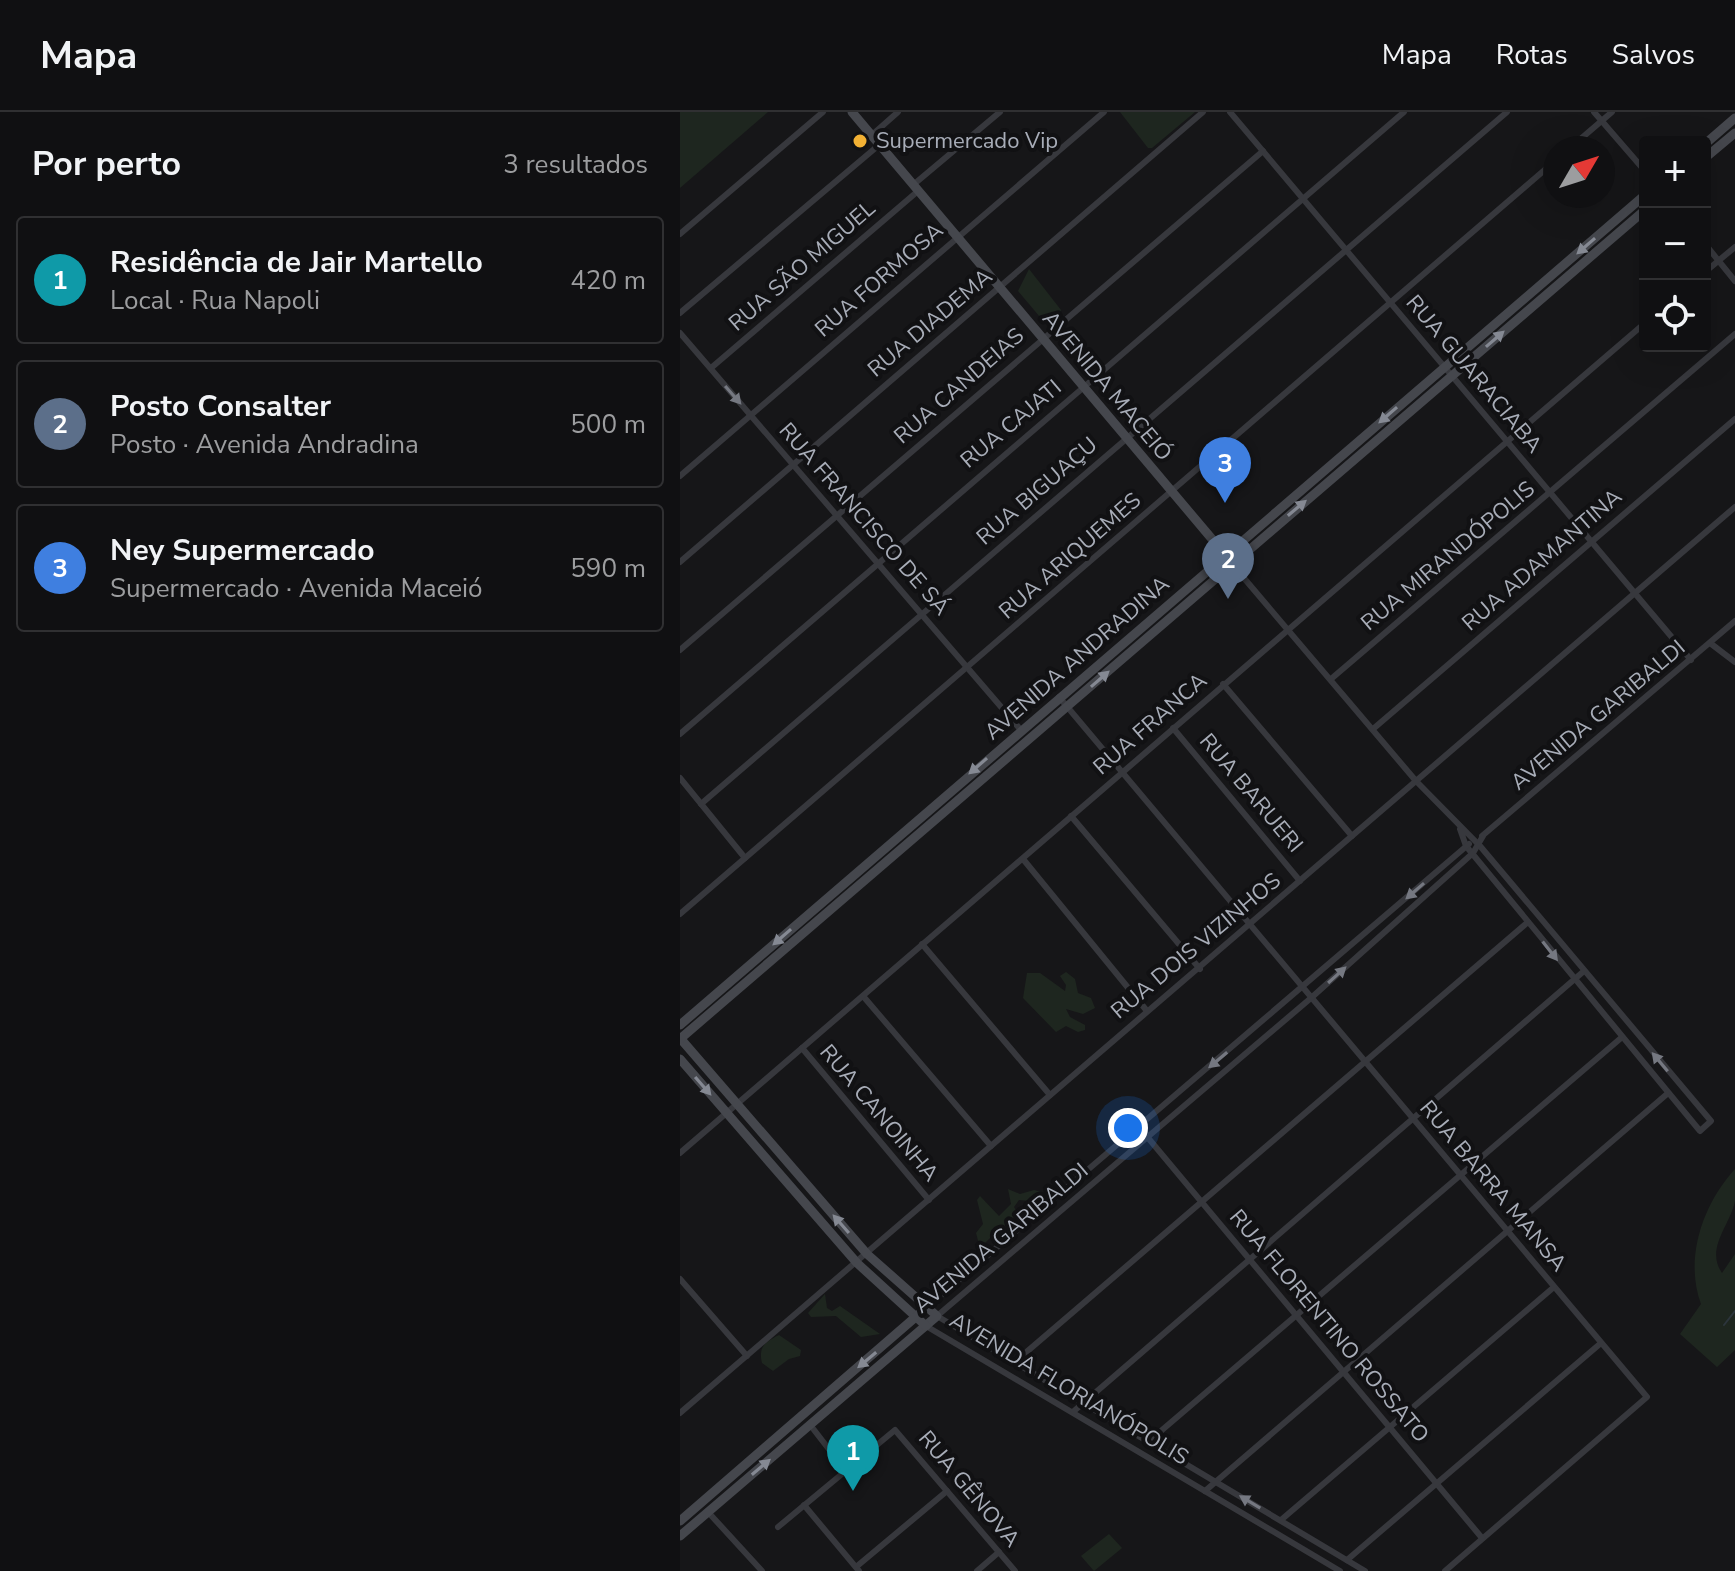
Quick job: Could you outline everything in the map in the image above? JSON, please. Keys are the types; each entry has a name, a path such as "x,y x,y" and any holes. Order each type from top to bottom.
{"main road":[{"name":"AVENIDA MACEIÓ","path":"852,112 1232,564"},
{"path":"1711,139 1735,118"},
{"path":"1711,153 1735,133"},
{"name":"AVENIDA ANDRADINA","path":"680,1039 1020,729 1639,200"},
{"name":"AVENIDA ANDRADINA","path":"680,1025 1068,707 1639,215"},
{"path":"680,1039 867,1254 937,1316"},
{"name":"AVENIDA FLORIANÓPOLIS","path":"680,1059 857,1263 926,1326"},
{"name":"AVENIDA GARIBALDI","path":"680,1536 714,1491 926,1308"},
{"name":"AVENIDA GARIBALDI","path":"680,1521 722,1500 937,1316"},
{"path":"802,1415 811,1426"},
{"path":"714,1491 722,1500"}],"street":[{"path":"680,234 823,112"},
{"path":"872,135 898,112"},
{"name":"RUA SÃO MIGUEL","path":"711,368 1000,112"},
{"name":"RUA FORMOSA","path":"680,476 1104,112"},
{"name":"RUA DIADEMA","path":"680,562 1203,112"},
{"name":"RUA GUARACIABA","path":"1230,112 1691,660"},
{"name":"RUA CAJATI","path":"680,734 1404,112"},
{"name":"RUA BIGUAÇU","path":"701,804 1507,112"},
{"path":"1594,112 1639,164"},
{"path":"1584,136 1612,112"},
{"path":"680,313 879,145"},
{"name":"RUA CANDEIAS","path":"680,650 1263,151"},
{"name":"RUA ARIQUEMES","path":"681,911 1543,171"},
{"path":"1711,267 1735,247"},
{"path":"1711,252 1735,281"},
{"name":"RUA FRANCA","path":"680,1153 1023,859 1287,627 1639,328"},
{"name":"RUA FRANCISCO DE SÁ","path":"680,333 1020,729"},
{"name":"RUA MIRANDÓPOLIS","path":"1331,679 1735,334"},
{"name":"RUA ADAMANTINA","path":"1373,729 1735,419"},
{"name":"RUA DOIS VIZINHOS","path":"680,1413 1735,507"},
{"name":"AVENIDA MACEIÓ","path":"1232,564 1416,781 1460,829 1474,839 1711,1121 1700,1131 1667,1094"},
{"name":"AVENIDA GARIBALDI","path":"926,1308 1474,839 1483,836 1735,621"},
{"path":"1710,643 1735,662"},
{"path":"1223,684 1352,836"},
{"path":"1059,697 1302,988"},
{"name":"RUA BARUERI","path":"1173,728 1300,881"},
{"path":"680,778 745,858"},
{"path":"1071,816 1200,969"},
{"name":"AVENIDA MACEIÓ","path":"1460,829 1466,846"},
{"name":"AVENIDA GARIBALDI","path":"937,1316 1311,998 1473,853 1480,846 1483,836"},
{"path":"1205,1491 1667,1094 1466,846"},
{"path":"1023,859 1147,1011"},
{"path":"1016,1361 1528,922"},
{"path":"922,944 1050,1095"},
{"path":"1074,1411 1584,971"},
{"name":"RUA BARRA MANSA","path":"1302,988 1647,1397 1482,1538"},
{"path":"863,996 991,1146"},
{"path":"1148,1442 1621,1038"},
{"name":"RUA CANOINHA","path":"802,1048 929,1200"},
{"name":"RUA FLORENTINO ROSSATO","path":"1139,1127 1482,1538"},
{"path":"680,1279 747,1356"},
{"path":"1281,1520 1554,1287"},
{"name":"AVENIDA FLORIANÓPOLIS","path":"937,1316 1365,1571"},
{"name":"AVENIDA FLORIANÓPOLIS","path":"926,1326 1340,1571"},
{"path":"1347,1560 1601,1343"},
{"path":"680,1400 686,1408"},
{"path":"778,1527 845,1470 811,1426"},
{"name":"RUA GÊNOVA","path":"845,1470 895,1430 1015,1571"},
{"path":"804,1505 857,1569 947,1491"},
{"path":"704,1508 762,1571"},
{"path":"1445,1571 1482,1538"},
{"path":"977,1571 999,1552"}],"shaded area":[{"path":"680,112 768,112 680,188"},
{"path":"1120,112 1195,112 1152,148 1148,148"},
{"path":"1029,269 1061,310 1059,318 1045,323 1018,291"},
{"path":"1066,972 1075,979 1078,993 1091,998 1095,1008 1083,1014 1066,1009 1070,1017 1085,1025 1085,1030 1078,1032 1066,1026 1056,1032 1023,998 1027,973 1040,973 1065,991 1066,985 1060,976"},
{"path":"1735,1169 1735,1201 1716,1255 1722,1273 1735,1254 1735,1350 1717,1367 1680,1334 1701,1304 1695,1268 1700,1232 1714,1198"},
{"path":"1008,1189 1020,1194 1034,1190 1042,1192 1043,1202 1019,1200 1014,1207 1024,1222 1010,1226 1008,1236 997,1240 991,1237 980,1248 976,1233 983,1224 977,1200 980,1196 999,1216 1011,1204"},
{"path":"825,1294 827,1308 832,1311 840,1306 880,1334 861,1337 836,1316 811,1317 808,1313"},
{"path":"779,1335 801,1350 800,1356 789,1359 773,1371 762,1363 761,1353 766,1343"},
{"path":"1109,1534 1122,1548 1094,1571 1081,1556"}],"waterway":[{"path":"1724,1325 1735,1311"}],"place":[{"name":"Supermercado Vip","path":"860,141"},
{"name":"Ney Supermercado","path":"1225,503"},
{"name":"Posto Consalter","path":"1228,599"},
{"name":"Residência de Jair Martello","path":"853,1491"}]}
